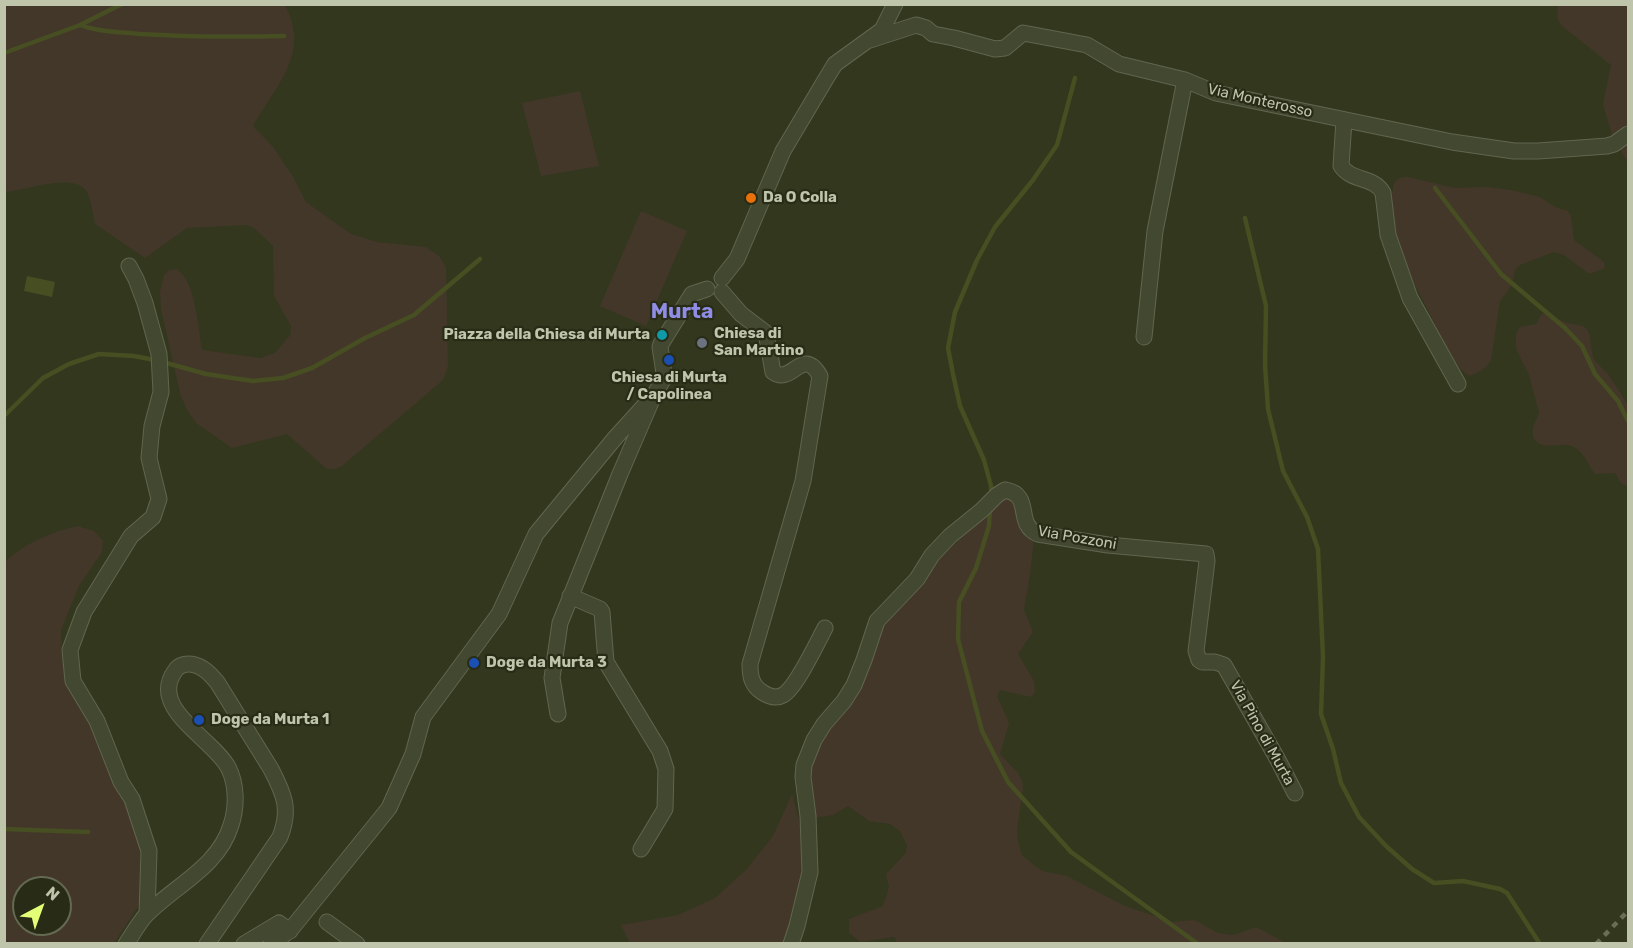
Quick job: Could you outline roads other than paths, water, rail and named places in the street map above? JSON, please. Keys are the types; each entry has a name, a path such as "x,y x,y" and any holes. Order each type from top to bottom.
{"street":[{"path":"270,944 290,931 389,807 413,754 423,717 499,614 536,534 660,387 664,374 661,344 693,294 707,289 714,295 722,285 736,259 783,151 835,64 882,30 895,4"},
{"name":"Via Monterosso","path":"870,40 916,25 926,28 933,34 995,49 1005,48 1023,33 1087,45 1119,64 1185,80 1216,93 1452,142 1514,151 1608,146 1629,134"},
{"path":"1144,337 1155,231 1185,80"},
{"path":"1344,120 1341,166 1350,175 1374,182 1383,193 1388,235 1410,298 1458,384"},
{"path":"129,266 145,303 159,354 162,392 152,426 149,458 159,499 153,517 131,536 84,612 70,650 73,681 97,721 121,782 132,799 149,851 147,914"},
{"path":"722,285 741,314 766,333 773,372 778,376 784,376 801,364 807,364 820,376 803,481 750,664 750,673 757,689 772,697 784,694 795,682 825,628"},
{"path":"558,714 552,678 560,623 654,395"},
{"name":"Via Pozzoni","path":"791,944 810,872 808,816 803,777 806,759 824,724 844,701 854,685 877,621 917,579 932,555 950,536 1001,492 1008,490 1021,499 1026,524 1030,530 1038,534 1108,545 1206,554"},
{"name":"Via Pino di Murta","path":"1206,554 1197,651 1199,660 1224,665 1295,793"},
{"path":"570,596 602,612 606,662 660,751 666,770 665,809 641,849"},
{"path":"126,944 147,914 204,867 226,840 235,808 235,786 227,765 170,701 168,687 174,672 181,665 195,665 217,682 271,769 286,808 286,819 280,837 207,944"},
{"path":"327,922 357,944"},
{"path":"244,944 279,923 290,931"}],"waterway":[{"path":"4,53 80,25 122,4"},
{"path":"80,25 102,30 158,35 284,36"},
{"path":"991,497 991,486 984,460 960,406 953,374 948,348 955,312 977,260 995,227 1033,180 1057,145 1075,78"},
{"path":"1435,188 1501,274 1565,328 1582,346 1595,374 1618,401 1628,421"},
{"path":"1245,218 1266,306 1265,365 1268,409 1283,471 1307,517 1318,549 1323,657 1321,714 1341,783 1359,817 1412,869 1434,883 1463,881 1500,889 1507,893 1540,944"},
{"path":"163,362 206,374 253,381 283,378 312,368 365,338 414,315 480,259"},
{"path":"4,416 43,378 69,364 99,354 155,360"},
{"path":"990,508 989,526 976,568 959,602 958,639 982,731 1008,782 1071,852 1198,944"},
{"path":"4,829 88,832"}],"railway":[{"path":"1596,944 1628,911"}],"place":[{"name":"Da O Colla","path":"751,198"},
{"name":"Piazza della Chiesa di Murta","path":"662,335"},
{"name":"Chiesa di San Martino","path":"702,343"},
{"name":"Chiesa di Murta / Capolinea","path":"669,360"},
{"name":"Doge da Murta 3","path":"474,663"},
{"name":"Doge da Murta 1","path":"199,720"}],"district":[{"name":"Murta","path":"682,312"}]}
